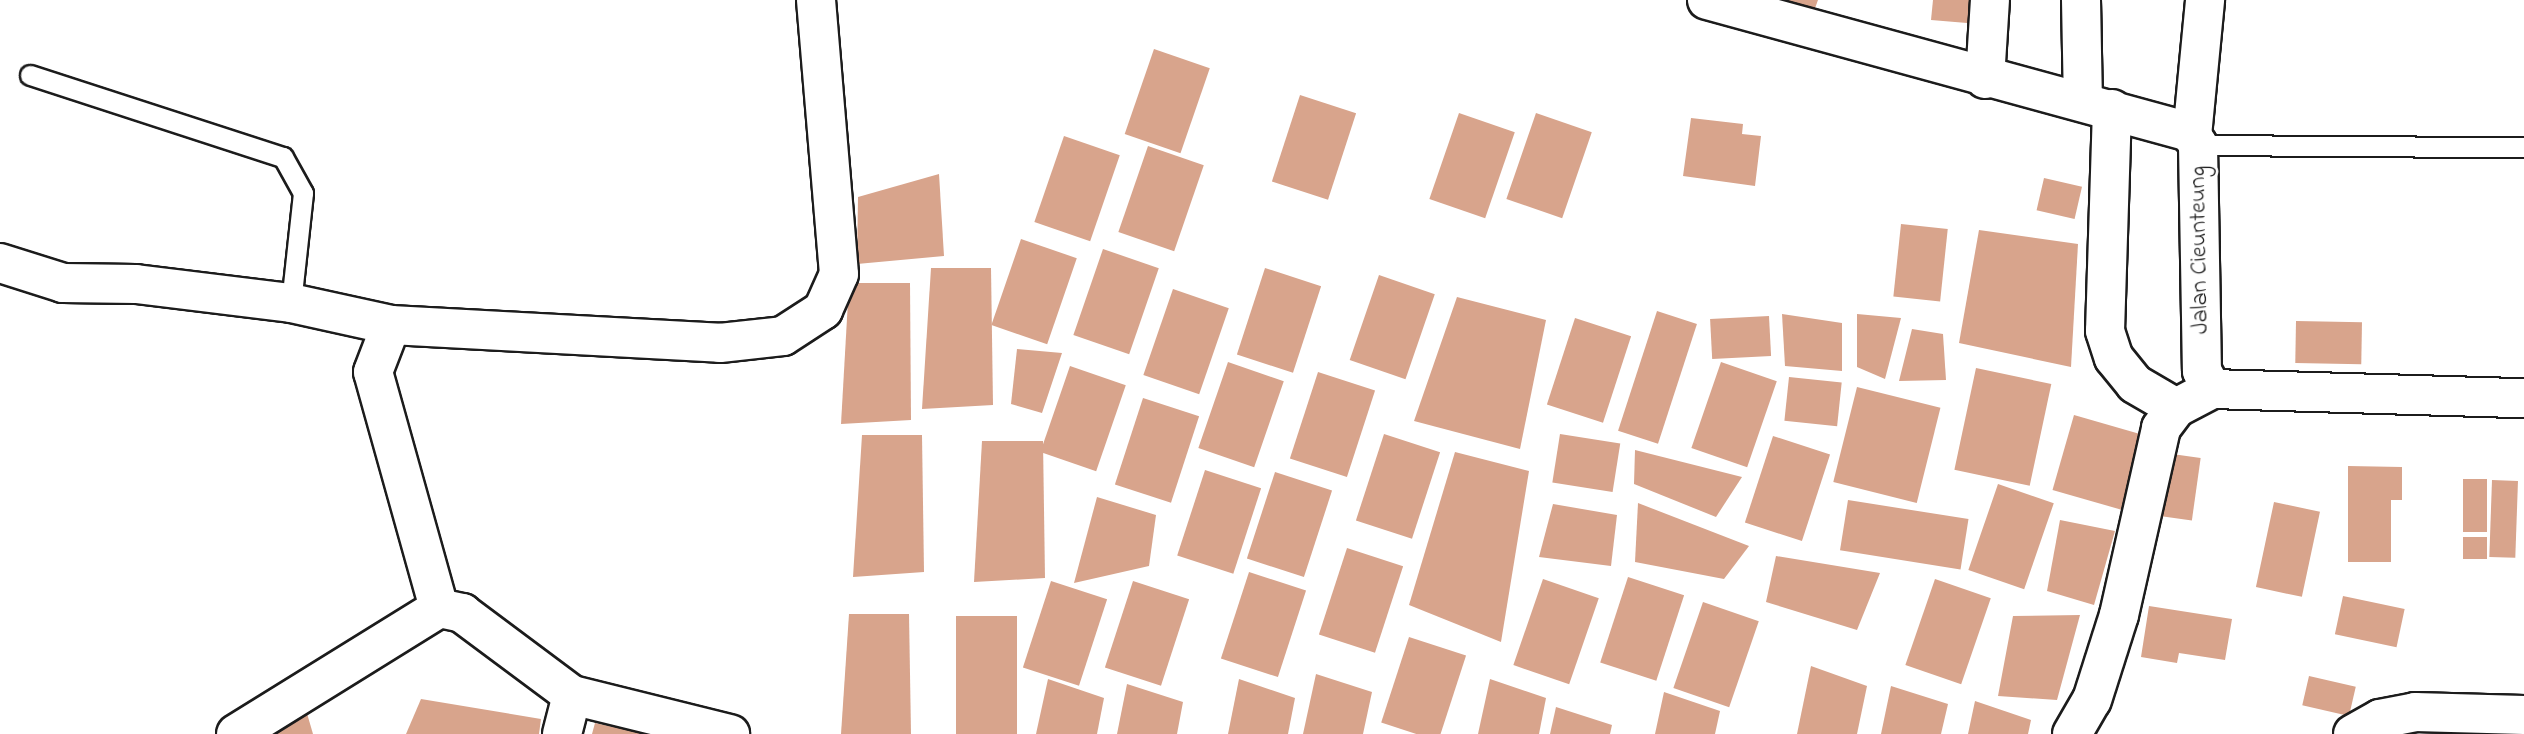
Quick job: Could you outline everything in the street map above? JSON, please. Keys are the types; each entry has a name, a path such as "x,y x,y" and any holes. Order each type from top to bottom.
{"street":[{"path":"0,263 63,283 136,284 291,303 391,325 720,343 783,336 823,310 839,274 816,0"},
{"name":"Jalan Cieunteung","path":"1707,0 1985,79 2176,124 2195,141 2202,371 2212,389"},
{"path":"1985,79 1990,0"},
{"path":"2081,0 2098,105 2105,331 2114,358 2135,384 2176,408"},
{"path":"2195,141 2206,0"},
{"path":"391,325 373,372 439,608"},
{"path":"2072,734 2100,676 2147,505 2151,460 2161,428 2176,408 2212,389 2524,398"},
{"path":"236,734 439,608 462,613 572,695 730,734"},
{"path":"562,734 572,695"},
{"path":"2353,734 2380,719 2415,712 2507,721"}],"lane":[{"path":"30,75 284,157 303,193 291,303"},
{"path":"2195,141 2524,147"}],"building":[{"path":"1782,0 1818,0 1814,11"},
{"path":"1933,0 1981,0 1979,24 1931,20"},
{"path":"1154,49 1210,68 1180,153 1125,134"},
{"path":"1300,95 1356,113 1328,200 1272,182"},
{"path":"1459,113 1515,132 1485,218 1429,199"},
{"path":"1536,113 1592,132 1562,218 1506,199"},
{"path":"1691,118 1743,124 1742,134 1761,136 1755,186 1683,176"},
{"path":"1064,136 1120,155 1090,241 1034,222"},
{"path":"1148,146 1204,165 1174,251 1118,232"},
{"path":"939,174 944,256 857,264 858,197"},
{"path":"2044,178 2082,187 2075,219 2037,210"},
{"path":"1901,224 1948,229 1940,302 1893,297"},
{"path":"1979,230 2078,244 2071,367 1959,343"},
{"path":"1021,239 1077,258 1047,344 991,325"},
{"path":"1103,249 1159,268 1129,354 1073,335"},
{"path":"931,268 991,268 993,405 922,409"},
{"path":"1265,268 1321,286 1293,373 1237,355"},
{"path":"1379,275 1435,294 1405,379 1350,360"},
{"path":"849,283 910,283 911,420 841,424"},
{"path":"1173,289 1229,308 1199,394 1143,375"},
{"path":"1457,297 1546,320 1520,449 1414,421"},
{"path":"1657,311 1697,324 1658,444 1618,431"},
{"path":"1782,314 1842,323 1842,371 1785,366"},
{"path":"1857,314 1901,318 1885,379 1857,367"},
{"path":"1769,316 1771,356 1712,359 1710,319"},
{"path":"1575,318 1631,336 1603,423 1547,405"},
{"path":"2296,321 2362,322 2361,364 2295,363"},
{"path":"1912,329 1943,334 1946,380 1899,381"},
{"path":"1017,349 1062,353 1042,413 1011,404"},
{"path":"1228,362 1284,381 1254,467 1198,448"},
{"path":"1721,362 1777,381 1747,467 1691,448"},
{"path":"1070,366 1126,385 1096,471 1040,452"},
{"path":"1976,368 2051,384 2030,486 1954,470"},
{"path":"1318,372 1375,391 1347,477 1290,459"},
{"path":"1789,377 1842,383 1837,426 1784,421"},
{"path":"1857,387 1940,408 1917,503 1833,482"},
{"path":"1143,398 1199,416 1171,503 1115,485"},
{"path":"2074,415 2145,435 2124,510 2053,490"},
{"path":"1384,434 1440,452 1412,539 1356,521"},
{"path":"1560,434 1620,444 1613,492 1552,482"},
{"path":"862,435 922,435 924,572 853,577"},
{"path":"1773,436 1830,455 1802,541 1745,523"},
{"path":"982,441 1043,441 1045,578 974,582"},
{"path":"1635,450 1742,477 1716,517 1634,484"},
{"path":"1455,452 1529,471 1501,642 1409,605"},
{"path":"2165,453 2201,458 2192,520 2156,515"},
{"path":"2348,466 2402,467 2402,500 2391,500 2391,562 2348,562"},
{"path":"1205,470 1261,488 1233,574 1177,556"},
{"path":"1275,472 1332,491 1304,577 1247,559"},
{"path":"2463,479 2487,479 2487,532 2463,532"},
{"path":"2492,480 2518,481 2515,558 2489,557"},
{"path":"1998,484 2054,503 2024,589 1968,570"},
{"path":"1097,497 1156,515 1149,566 1074,583"},
{"path":"1848,500 1968,519 1961,569 1840,550"},
{"path":"2274,502 2320,512 2302,597 2256,587"},
{"path":"1638,503 1749,546 1724,579 1635,562"},
{"path":"1553,504 1617,515 1611,566 1539,557"},
{"path":"2060,520 2115,531 2094,605 2047,591"},
{"path":"2463,537 2487,537 2487,559 2463,559"},
{"path":"1347,548 1403,566 1375,653 1319,635"},
{"path":"1776,556 1880,573 1857,630 1766,602"},
{"path":"1249,572 1306,591 1278,677 1221,659"},
{"path":"1628,577 1684,595 1656,681 1600,663"},
{"path":"1543,579 1599,598 1569,684 1513,665"},
{"path":"1935,579 1991,598 1961,684 1905,665"},
{"path":"1051,581 1107,599 1079,686 1023,668"},
{"path":"1133,581 1189,599 1161,686 1105,668"},
{"path":"2343,596 2405,609 2397,647 2335,634"},
{"path":"1703,602 1759,621 1729,707 1673,688"},
{"path":"2149,606 2232,619 2225,660 2179,653 2177,663 2141,657"},
{"path":"849,614 909,614 911,734 841,734"},
{"path":"2080,615 2057,700 1998,696 2013,616"},
{"path":"956,616 1017,616 1017,734 956,734"},
{"path":"1409,637 1466,656 1441,734 1416,734 1381,723"},
{"path":"1811,666 1867,686 1857,734 1797,734"},
{"path":"1316,674 1372,692 1363,734 1303,734"},
{"path":"2309,676 2356,687 2349,716 2302,705"},
{"path":"1048,679 1104,698 1097,734 1036,734"},
{"path":"1239,679 1295,698 1288,734 1228,734"},
{"path":"1490,679 1546,698 1539,734 1478,734"},
{"path":"1127,684 1183,702 1177,734 1117,734"},
{"path":"1891,686 1948,704 1941,734 1881,734"},
{"path":"1664,692 1720,711 1715,734 1655,734"},
{"path":"421,699 541,719 539,734 406,734"},
{"path":"1975,701 2031,720 2028,734 1968,734"},
{"path":"1556,707 1612,725 1610,734 1550,734"},
{"path":"306,710 313,734 266,734"},
{"path":"595,723 642,733 642,734 592,734"}]}
